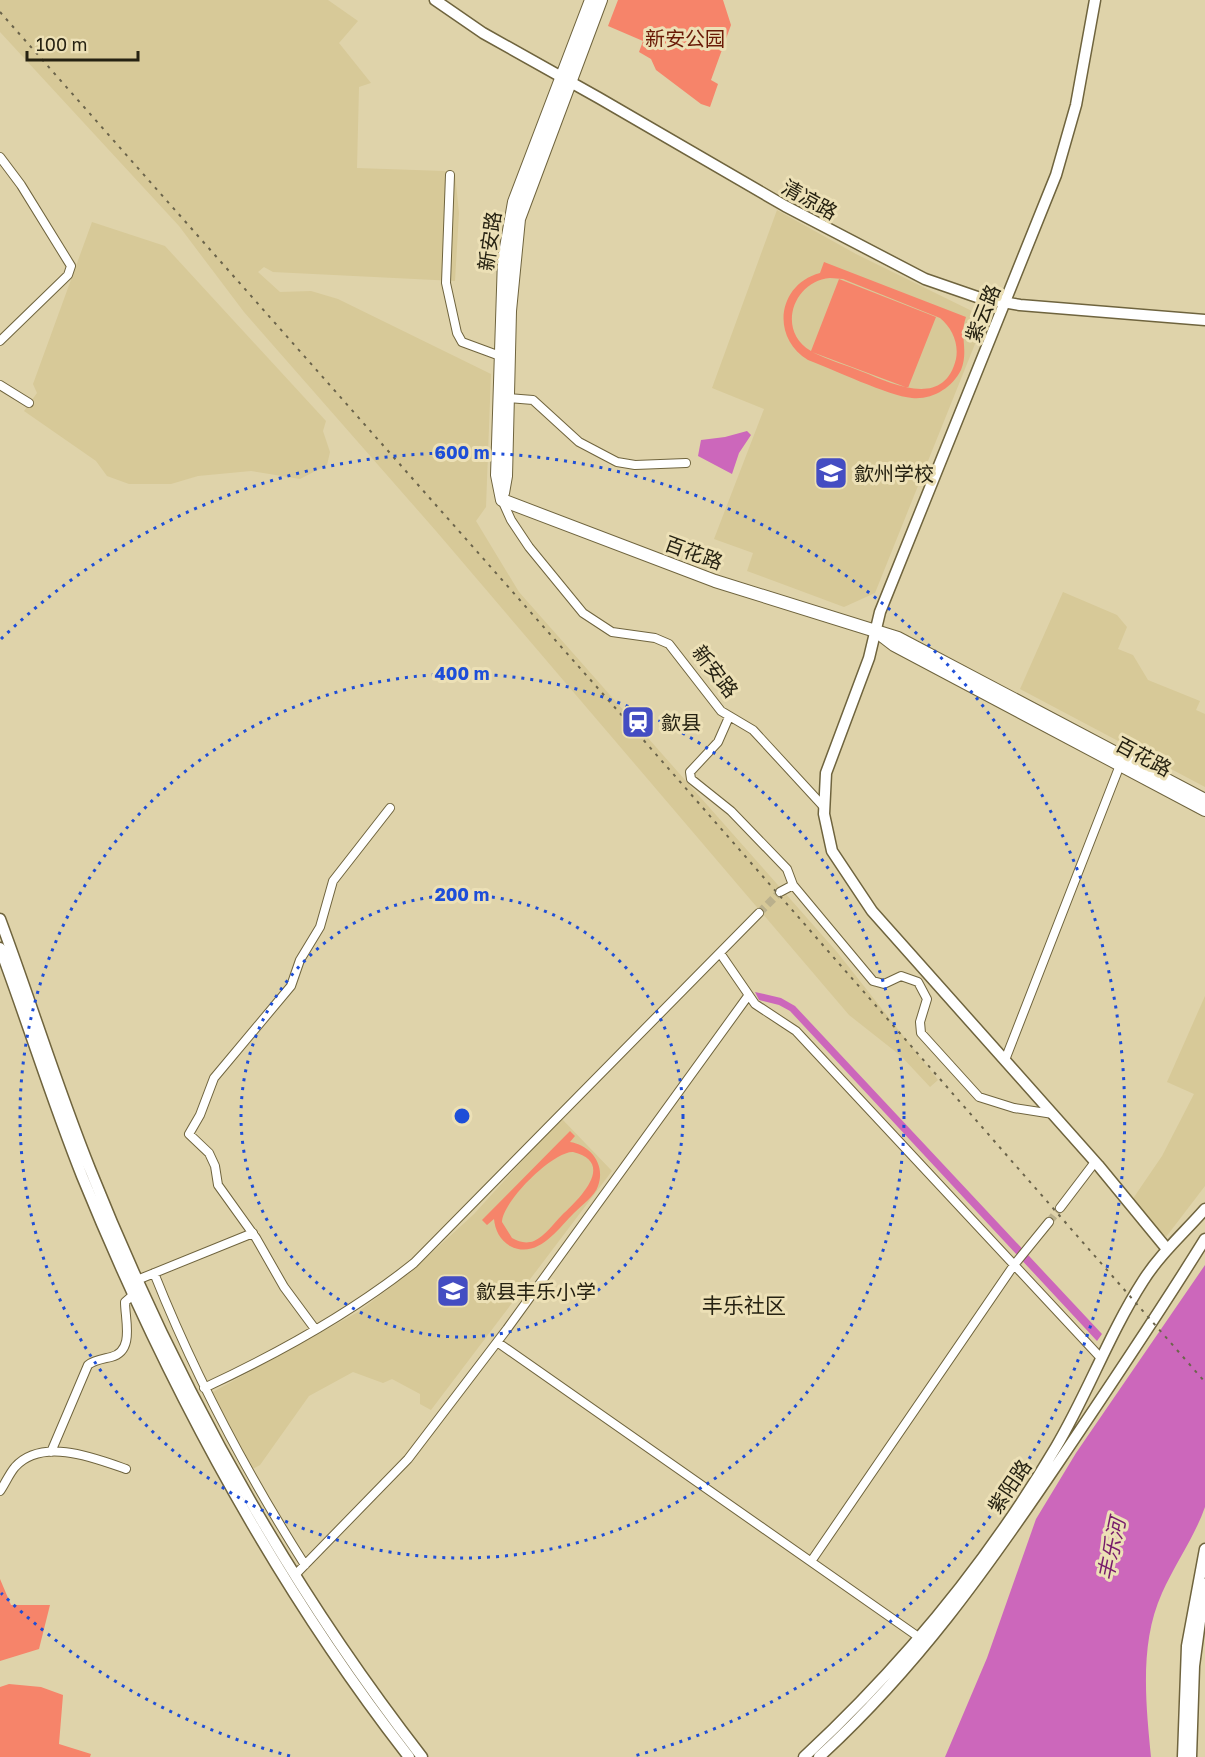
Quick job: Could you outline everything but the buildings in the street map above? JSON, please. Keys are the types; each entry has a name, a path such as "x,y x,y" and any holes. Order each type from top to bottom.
{"main road":[{"name":"清凉路","path":"435,0 483,33 565,78 784,206 861,248 943,286 1005,303 1205,320"},
{"name":"新安路","path":"502,500 506,476 513,259 519,219 591,0"},
{"name":"新安路","path":"502,500 497,475 500,356 505,245 510,217 565,78 601,0"},
{"name":"紫云路","path":"1095,0 1082,80 1063,153 1005,303 879,612 868,658 829,764 823,806 832,851 872,911 1095,1162 1167,1249"},
{"name":"百花路","path":"502,500 716,581 898,638 1205,800"},
{"name":"百花路","path":"875,631 894,645 1205,810"},
{"path":"0,919 74,1130 137,1280 220,1449 295,1575 362,1676 422,1757"},
{"path":"0,948 65,1133 134,1295 196,1424 250,1522 332,1650 410,1757"},
{"name":"紫阳路","path":"804,1757 854,1709 920,1638 977,1565 1046,1464 1076,1410 1100,1357 1143,1281 1167,1249 1205,1209"},
{"name":"紫阳路","path":"819,1757 885,1692 967,1596 1120,1372 1205,1239"},
{"path":"1183,1757 1187,1646 1205,1549"},
{"path":"1191,1757 1195,1647 1205,1584"}],"street":[{"path":"0,157 21,185 71,266 68,275 0,341"},
{"path":"450,176 446,283 457,333 462,342 500,356"},
{"path":"0,385 29,403"},
{"path":"508,398 533,400 579,442 617,462 635,465 686,462"},
{"name":"新安路","path":"502,500 510,520 529,547 583,613 612,632 655,638 669,644 718,707 729,717 753,730 823,806"},
{"path":"729,717 717,742 692,769 690,776 705,793 731,811 787,869 793,885 873,981 884,984 905,976 918,982 927,999 920,1026 921,1033 976,1095 986,1101 1014,1108 1053,1114"},
{"path":"1005,1060 1120,765"},
{"path":"315,1329 284,1287 252,1233 218,1185 215,1166 209,1153 189,1134 200,1115 214,1078 291,986 300,960 320,927 333,881 390,808"},
{"path":"780,892 793,885"},
{"path":"204,1388 315,1329 385,1285 429,1249 577,1095 759,913"},
{"path":"720,953 747,996 796,1031 1015,1263 1100,1357"},
{"path":"295,1575 408,1459 496,1342 747,996"},
{"path":"1060,1208 1095,1162"},
{"path":"812,1560 1015,1263 1049,1222"},
{"path":"137,1280 252,1233"},
{"path":"154,1273 204,1388 246,1468 305,1565"},
{"path":"51,1452 88,1365 117,1356 122,1350 128,1326 124,1305 134,1295"},
{"path":"496,1342 812,1560 920,1638"},
{"path":"0,1491 19,1464 51,1452 84,1455 126,1469"}],"shaded area":[{"path":"0,0 328,0 358,21 339,43 371,83 359,87 357,168 444,171 455,174 459,213 455,281 273,272 264,267 258,272 280,292 311,291 338,299 491,374 486,507 476,521 519,592 837,952 938,1080 930,1087 901,1056 849,1015 436,531 244,312 179,226 0,32"},
{"name":"歙州学校","path":"777,210 856,254 978,314 981,322 981,329 875,593 844,607 747,571 753,553 714,539 764,409 712,388"},
{"path":"92,222 165,246 326,421 323,431 330,452 327,465 300,479 251,471 198,476 171,484 129,484 107,476 96,461 24,411 37,393 33,384"},
{"path":"1063,592 1117,615 1127,627 1118,649 1133,655 1148,680 1200,701 1196,710 1205,714 1205,787 1020,689"},
{"path":"1205,996 1205,1186 1166,1237 1132,1200 1162,1156 1194,1094 1167,1082"},
{"name":"歙县丰乐小学","path":"561,1118 612,1171 431,1410 420,1404 420,1394 392,1379 383,1383 353,1372 309,1396 260,1465 251,1470 211,1393 358,1312 413,1270 474,1214"}],"green space":[{"name":"新安公园","path":"618,0 723,0 731,25 711,80 718,84 710,107 701,104 656,70 651,59 639,52 643,41 608,26"},
{"path":"824,262 966,317 963,330 963,363 957,376 941,392 927,397 912,398 875,387 808,360 796,350 788,338 784,325 784,312 795,288 806,279 820,273","holes":["830,278 843,279 940,318 954,336 956,359 950,374 941,384 916,389 908,387 936,317 839,279 811,351 800,342 794,332 792,320 798,297 806,288 817,281","812,352 905,387 824,358"]},
{"path":"570,1131 575,1136 570,1142 590,1151 598,1163 600,1178 594,1193 553,1235 538,1246 520,1249 510,1246 503,1241 494,1219 487,1225 482,1220","holes":["573,1152 586,1157 592,1164 593,1173 590,1182 577,1200 538,1239 525,1242 512,1238 502,1222 510,1202 519,1191 542,1168 564,1154"]},
{"path":"0,1579 11,1605 50,1605 39,1649 0,1661"},
{"path":"9,1684 41,1687 63,1695 59,1744 91,1754 90,1757 0,1757 0,1687"}],"water":[{"path":"747,431 751,435 739,453 732,474 698,456 701,440"},
{"path":"755,992 781,998 795,1006 1102,1334 1097,1341 790,1011 779,1005 759,1000"},
{"name":"丰乐河","path":"1205,1265 1205,1507 1162,1593 1150,1633 1146,1695 1151,1757 945,1757 987,1658 1036,1519 1076,1453"}],"tunnel":[{"path":"759,913 780,892"},
{"path":"1049,1222 1060,1208"}],"railway":[{"path":"0,12 633,728 1205,1382"}],"place":[{"name":"歙州学校","path":"831,473"},
{"name":"歙县","path":"638,722"},
{"name":"歙县丰乐小学","path":"453,1291"}],"district":[{"name":"丰乐社区","path":"744,1305"}]}
